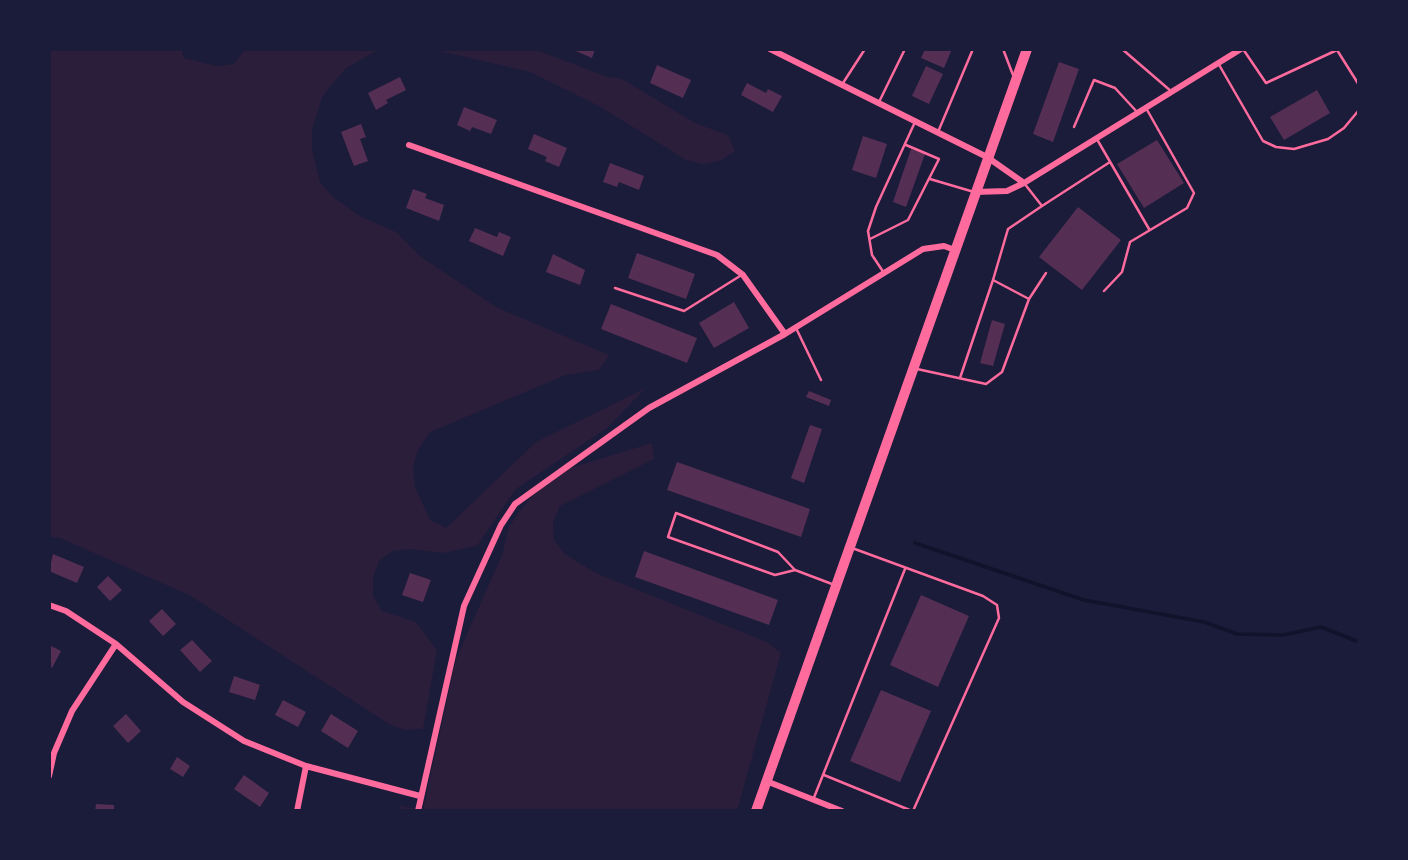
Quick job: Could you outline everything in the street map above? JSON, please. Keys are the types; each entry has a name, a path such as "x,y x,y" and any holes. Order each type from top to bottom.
{"highway":[{"path":"755,811 1027,49"}],"street":[{"path":"770,49 987,157 1024,183"},
{"path":"975,192 1007,191 1024,183 1242,49"},
{"path":"409,145 699,247 728,262 743,275 785,334"},
{"path":"418,811 464,607 501,526 515,504 649,408 796,328 923,249 944,246 955,250"},
{"path":"49,605 66,611 116,644 183,702 267,753 420,796"},
{"path":"49,776 54,753 72,711 116,644"},
{"path":"297,811 306,766"},
{"path":"766,781 842,811"}],"lane":[{"path":"843,83 864,49"},
{"path":"879,102 905,49"},
{"path":"938,132 973,49"},
{"path":"1003,49 1015,81"},
{"path":"1122,49 1172,92"},
{"path":"1242,49 1266,83 1337,50 1359,85"},
{"path":"1218,63 1263,141 1276,147 1293,149 1328,139 1345,128 1359,110"},
{"path":"1074,127 1094,80 1115,88 1138,113"},
{"path":"1104,291 1122,272 1130,243 1187,208 1194,193 1146,108"},
{"path":"884,273 873,255 868,231 876,207 916,121"},
{"path":"1097,138 1149,229"},
{"path":"870,239 908,220 939,159 905,144"},
{"path":"960,378 1009,229 1110,162"},
{"path":"930,179 975,192"},
{"path":"1024,183 1042,206"},
{"path":"912,369 986,384 1002,372 1029,299 1046,274"},
{"path":"615,288 684,311 743,275"},
{"path":"993,280 1029,299"},
{"path":"796,328 821,380"},
{"path":"795,570 775,575 668,537 676,513 778,552 795,570 835,586"},
{"path":"823,775 913,811 999,618 997,605 983,596 849,547"},
{"path":"813,800 905,567"}],"shaded area":[{"path":"49,49 181,49 184,58 217,66 234,64 245,49 379,49 345,69 322,97 312,130 312,149 320,182 332,196 360,216 396,232 421,257 496,307 609,355 599,370 566,375 430,432 417,452 413,469 415,487 430,520 446,528 536,442 646,388 607,428 516,489 477,546 443,553 410,549 393,551 379,561 373,578 373,596 382,611 416,622 437,650 423,729 405,730 389,724 189,595 60,538 49,537"},
{"path":"431,49 534,49 605,76 622,79 695,123 728,135 735,151 720,161 703,164 686,160 599,106 530,72"},
{"path":"652,443 654,459 560,506 553,523 554,540 565,554 596,573 767,642 781,653 737,811 398,811 400,806 423,810 456,659 502,555 509,527 518,513 539,488 567,469"}],"building":[{"path":"571,49 595,49 592,58"},
{"path":"925,49 952,49 944,68 921,58"},
{"path":"1059,62 1079,69 1053,142 1033,134"},
{"path":"657,65 691,80 683,98 650,83"},
{"path":"926,66 943,74 929,104 912,96"},
{"path":"400,77 406,90 386,100 388,103 376,110 368,93"},
{"path":"747,83 766,93 768,89 782,96 773,112 741,95"},
{"path":"1317,90 1330,113 1284,140 1270,117"},
{"path":"464,107 497,120 491,134 472,127 470,131 457,125"},
{"path":"361,124 366,137 360,139 368,161 354,166 341,132"},
{"path":"534,134 567,148 559,167 545,161 547,157 528,149"},
{"path":"863,136 887,144 876,178 852,170"},
{"path":"1157,140 1184,183 1144,208 1117,164"},
{"path":"911,149 925,154 906,207 893,202"},
{"path":"610,163 644,176 639,190 619,182 617,187 603,182"},
{"path":"413,189 427,194 425,198 444,205 439,221 406,208"},
{"path":"1078,207 1121,240 1082,290 1039,257"},
{"path":"475,228 497,237 499,232 511,237 503,256 469,241"},
{"path":"637,253 695,274 686,299 628,278"},
{"path":"553,254 585,270 580,285 546,272"},
{"path":"734,302 749,328 714,348 699,323"},
{"path":"611,304 697,338 687,363 601,329"},
{"path":"992,320 1005,324 993,366 980,363"},
{"path":"809,391 831,400 829,406 806,397"},
{"path":"810,425 822,429 804,483 791,478"},
{"path":"677,462 810,509 801,537 667,490"},
{"path":"644,551 778,600 769,625 635,577"},
{"path":"53,554 84,567 77,583 49,571"},
{"path":"410,573 431,580 423,602 402,595"},
{"path":"108,576 122,590 110,601 97,587"},
{"path":"921,595 969,616 938,687 890,665"},
{"path":"162,609 176,624 163,636 149,621"},
{"path":"192,640 212,661 200,672 180,650"},
{"path":"49,645 61,651 52,668 49,666"},
{"path":"234,676 260,685 255,700 229,692"},
{"path":"881,690 931,711 900,782 850,761"},
{"path":"283,700 306,712 298,727 275,715"},
{"path":"126,714 141,731 128,743 113,726"},
{"path":"331,714 358,731 348,748 321,731"},
{"path":"177,757 190,766 183,777 170,769"},
{"path":"244,775 269,793 260,807 234,789"},
{"path":"96,804 114,805 114,811 95,811"}],"waterway":[{"path":"915,543 1084,600 1204,622 1237,634 1283,635 1321,627 1359,642"}]}
